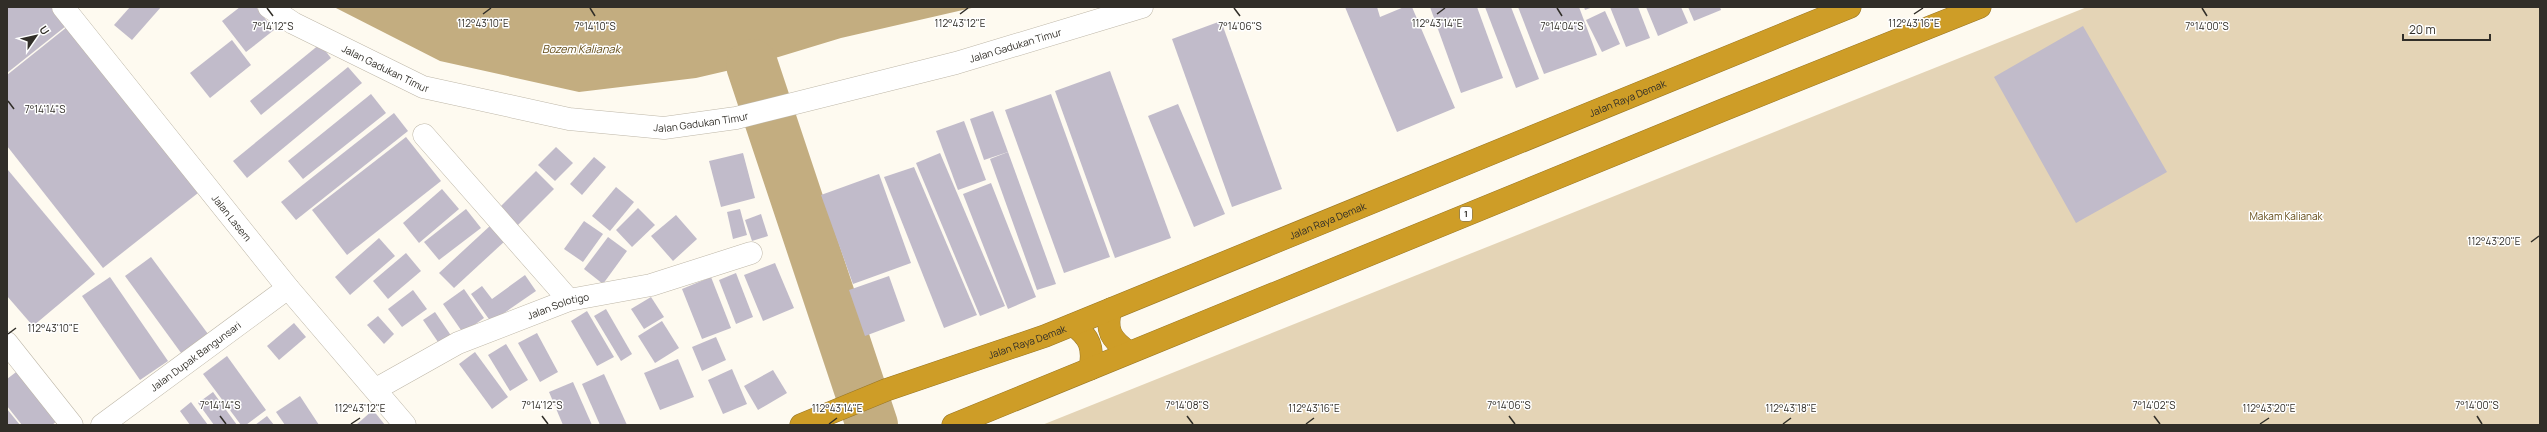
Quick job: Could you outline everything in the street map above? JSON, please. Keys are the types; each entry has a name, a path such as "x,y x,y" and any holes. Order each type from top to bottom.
{"highway":[{"name":"Jalan Raya Demak","path":"801,425 886,390 1073,325 1850,7"},
{"name":"1","path":"953,425 1129,352 1980,7"},
{"path":"1111,309 1108,321 1110,334 1118,345 1129,352"},
{"path":"1073,325 1084,333 1091,343 1092,356 1090,369"}],"street":[{"name":"Jalan Lasem","path":"63,7 288,288 376,389 405,425"},
{"name":"Jalan Gadukan Timur","path":"269,7 293,23 423,87 569,119 664,128 736,118 956,64 1142,7"},
{"path":"424,135 569,300"},
{"name":"Jalan Solotigo","path":"376,389 458,343 569,300 651,285 751,253"},
{"name":"Jalan Dupak Bangunsari","path":"102,425 288,288"},
{"path":"7,343 72,425"}],"green space":[{"name":"Makam Kalianak","path":"2087,7 2540,7 2540,425 1042,425"}],"water":[{"name":"Bozem Kalianak","path":"334,7 976,7 841,38 752,65 696,78 579,92 440,61"}],"building":[{"path":"7,7 52,7 66,26 7,73"},
{"path":"130,7 161,7 132,40 114,25"},
{"path":"240,7 256,7 274,30 246,52 222,21"},
{"path":"1345,7 1377,7 1380,17 1404,7 1412,7 1455,108 1397,132"},
{"path":"1430,7 1477,7 1503,78 1461,93"},
{"path":"1485,7 1511,7 1539,79 1516,88"},
{"path":"1518,7 1579,7 1597,55 1544,74"},
{"path":"1584,7 1593,7 1585,10"},
{"path":"1610,7 1638,7 1650,38 1626,47"},
{"path":"1646,7 1681,7 1688,23 1658,36"},
{"path":"1688,7 1720,7 1721,10 1694,21"},
{"path":"1605,11 1620,44 1602,52 1586,20"},
{"path":"1221,21 1282,189 1232,207 1172,39"},
{"path":"2083,26 2167,172 2076,223 1994,77"},
{"path":"67,27 198,193 103,268 7,146 7,75"},
{"path":"232,40 251,65 210,98 190,73"},
{"path":"320,44 331,58 261,115 250,101"},
{"path":"348,67 362,83 247,178 233,161"},
{"path":"1110,71 1171,238 1115,258 1055,91"},
{"path":"371,94 386,113 303,179 288,161"},
{"path":"1051,94 1110,257 1064,273 1005,110"},
{"path":"1178,104 1225,214 1194,227 1148,116"},
{"path":"993,111 1008,152 984,160 970,119"},
{"path":"394,113 408,131 296,220 281,202"},
{"path":"964,121 986,180 958,190 936,131"},
{"path":"406,137 441,181 347,255 312,210"},
{"path":"556,147 573,163 555,181 538,165"},
{"path":"1008,152 1056,284 1037,290 990,159"},
{"path":"743,153 755,198 721,207 709,161"},
{"path":"940,153 1005,306 980,316 916,163"},
{"path":"594,157 606,167 582,195 570,184"},
{"path":"914,167 977,315 944,328 884,177"},
{"path":"8,170 95,274 33,326 7,296"},
{"path":"536,171 554,189 517,226 499,208"},
{"path":"879,174 911,263 853,284 821,195"},
{"path":"991,183 1036,297 1008,309 963,194"},
{"path":"616,187 634,202 610,231 592,216"},
{"path":"442,189 459,209 419,243 403,223"},
{"path":"638,208 655,225 632,247 616,230"},
{"path":"466,209 481,228 439,260 424,242"},
{"path":"740,209 747,235 733,239 727,212"},
{"path":"761,214 768,236 752,241 745,220"},
{"path":"676,215 697,239 673,261 651,236"},
{"path":"584,221 603,234 583,262 564,249"},
{"path":"491,225 505,241 454,288 439,273"},
{"path":"608,237 627,251 603,284 584,269"},
{"path":"379,238 395,256 350,295 335,277"},
{"path":"406,253 421,271 388,299 373,281"},
{"path":"151,257 211,338 184,357 125,276"},
{"path":"775,263 794,308 763,321 744,275"},
{"path":"736,273 753,317 736,324 719,280"},
{"path":"525,275 536,291 491,322 471,294 482,286 492,299"},
{"path":"889,276 905,321 865,336 849,290"},
{"path":"110,277 168,361 140,380 82,296"},
{"path":"711,277 731,328 702,339 682,289"},
{"path":"464,289 484,318 463,333 443,304"},
{"path":"413,290 427,309 402,327 388,309"},
{"path":"651,297 664,317 644,329 631,309"},
{"path":"606,309 632,354 621,361 594,316"},
{"path":"587,311 614,357 597,366 571,321"},
{"path":"435,312 452,337 440,345 423,320"},
{"path":"378,316 394,334 384,344 367,325"},
{"path":"662,321 679,348 655,363 638,336"},
{"path":"294,323 306,337 279,360 267,346"},
{"path":"537,333 558,372 540,382 518,343"},
{"path":"716,337 726,360 702,371 692,347"},
{"path":"506,344 528,380 510,391 488,355"},
{"path":"475,352 508,397 492,409 459,364"},
{"path":"227,356 266,410 246,425 241,425 203,374"},
{"path":"678,359 694,397 660,410 644,373"},
{"path":"24,366 63,416 52,425 22,425 7,406 7,379"},
{"path":"732,369 747,404 723,414 708,380"},
{"path":"773,370 787,393 758,410 744,386"},
{"path":"604,374 627,425 600,425 582,384"},
{"path":"573,382 592,425 563,425 549,392"},
{"path":"213,392 237,425 214,425 198,403"},
{"path":"300,396 319,425 285,425 276,412"},
{"path":"191,402 208,425 190,425 180,411"},
{"path":"7,409 20,425 7,425"},
{"path":"373,410 385,425 356,425"},
{"path":"267,416 274,425 255,425"}],"waterway":[{"path":"752,65 872,425"}]}
